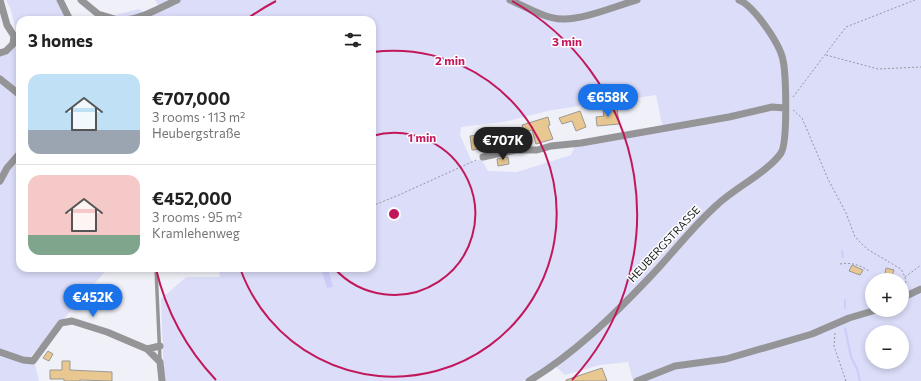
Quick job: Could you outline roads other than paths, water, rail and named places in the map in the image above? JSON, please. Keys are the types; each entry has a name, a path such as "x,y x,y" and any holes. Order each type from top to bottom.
{"street":[{"path":"0,0 7,25 14,36 14,44 6,51 0,53"},
{"path":"60,0 68,16"},
{"path":"81,0 98,14 105,16"},
{"path":"143,16 177,0"},
{"path":"510,0 545,15 561,19 578,18 637,0"},
{"name":"HEUBERGSTRASSE","path":"529,381 558,362 613,314 650,277 718,203 773,163 782,151 786,122 783,60 778,47 756,13 745,2 739,0"},
{"path":"0,79 16,92"},
{"path":"483,157 516,150 537,150 563,144 581,143 722,118 772,107 785,108"},
{"path":"0,181 7,168 16,158"},
{"path":"909,295 921,289"},
{"path":"637,381 675,366 726,359 812,334 834,324 865,314"},
{"path":"0,352 23,360 33,361 61,323 72,321 107,332 147,349 160,362 162,381"},
{"path":"147,349 160,346"}],"lane":[{"path":"156,272 160,362"}],"waterway":[{"path":"842,251 843,257"},
{"path":"845,300 845,308"},
{"path":"845,328 851,357 857,369 860,381"}]}
